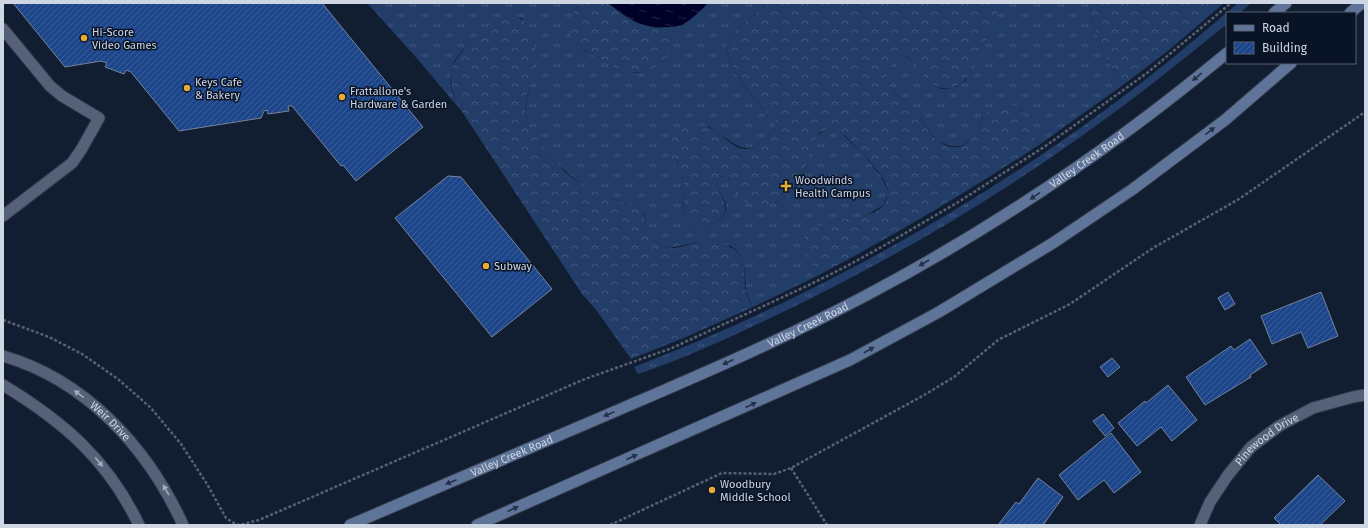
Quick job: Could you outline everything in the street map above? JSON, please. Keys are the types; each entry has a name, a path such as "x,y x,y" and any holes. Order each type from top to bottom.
{"main road":[{"path":"1275,12 1286,3"},
{"path":"1351,12 1362,3"},
{"name":"Valley Creek Road","path":"350,525 764,347 885,285 979,231 1071,172 1158,108 1226,54"},
{"path":"477,525 850,360 939,312 1053,243 1133,189 1224,120 1290,64"}],"street":[{"path":"3,29 50,86 62,96 99,118 72,163 3,216"},
{"name":"Weir Drive","path":"3,356 34,367 52,376 81,395 117,427 133,444 153,470 170,497 183,525"},
{"path":"3,386 27,400 52,418 88,450 118,487 139,525"},
{"name":"Pinewood Drive","path":"1200,525 1210,502 1228,475 1251,447 1279,426 1313,408 1365,395"}],"path":[{"path":"3,320 48,337 82,354 118,379 151,408 181,444 207,484 230,524 239,525 259,520 584,379 672,348 847,266 960,201 1047,145 1158,64 1231,3"},
{"path":"610,525 722,473 774,474 791,468 932,390 954,376 998,340 1070,304 1153,248 1239,199 1365,112"},
{"path":"791,468 827,525"}],"green space":[{"path":"367,3 580,3 573,12 569,26 571,34 578,45 585,51 604,61 634,73 652,69 670,49 671,27 687,21 696,15 708,3 768,3 733,34 727,48 729,59 734,71 751,94 775,121 775,129 757,146 749,148 735,144 708,126 670,156 683,179 684,208 687,218 694,225 704,226 710,225 724,215 726,211 726,203 717,183 717,179 722,177 729,179 739,198 776,202 785,197 795,188 802,178 813,141 816,136 828,129 838,130 863,154 880,175 888,189 888,195 883,205 869,214 860,217 838,220 815,228 805,248 819,275 753,307 746,292 745,271 741,256 731,246 696,242 670,248 659,244 650,238 647,233 645,215 637,207 602,195 582,185 558,165 544,149 529,127 526,114 526,103 536,55 522,18 510,16 502,19 466,46 456,58 450,79 456,100 464,114"},
{"path":"580,3 608,3 630,19 656,28 671,27 671,44 667,56 658,66 652,69 632,72 619,69 580,47 570,34 569,24 574,11"},
{"path":"768,3 999,3 996,16 974,68 961,83 949,88 941,88 936,86 928,81 913,61 905,56 899,58 891,66 887,76 888,82 896,94 913,107 934,137 945,145 952,147 961,146 968,142 989,110 997,105 1008,103 1017,106 1024,114 1039,145 930,213 819,275 805,249 804,238 806,234 814,228 831,222 877,211 886,201 888,194 887,184 876,168 842,133 828,129 819,133 813,141 803,173 795,187 782,199 772,203 756,205 743,201 737,195 729,178 722,176 717,179 718,188 725,204 725,213 713,224 706,226 695,225 689,221 686,216 684,209 683,180 671,160 668,149 674,137 679,132 690,126 696,125 708,127 720,134 736,147 742,149 752,148 761,143 775,129 775,121 751,94 734,70 729,59 727,48 733,34"},
{"path":"999,3 1089,3 1096,32 1105,56 1123,85 1039,145 1021,109 982,118 973,136 964,144 952,146 942,143 933,136 911,106 891,88 887,79 888,71 894,61 904,56 919,67 930,82 936,87 943,89 953,87 966,80 999,7"},
{"path":"1089,3 1224,3 1169,50 1123,85 1105,56 1096,32"},
{"path":"1238,3 1251,3 1241,12 1227,12"},
{"path":"1226,13 1226,25 1173,68 1079,138 973,208 863,272 769,319 676,360 638,374 634,367 697,342 820,285 938,220 1053,147 1108,108 1174,57"},
{"path":"514,16 521,19 526,24 533,37 536,50 536,62 526,99 526,114 531,129 549,155 570,176 582,184 594,191 637,207 642,211 649,235 659,244 667,248 673,248 700,242 713,242 733,248 738,252 743,261 746,293 753,307 686,337 631,359 597,311 582,294 459,107 454,95 451,83 451,74 457,58 480,33 489,26 505,17"}],"water":[{"path":"608,3 708,3 693,18 682,25 675,27 654,27 633,21"}],"building":[{"path":"13,3 322,3 423,127 356,181 343,165 341,166 292,106 288,106 289,111 268,114 267,110 264,111 261,118 179,131 131,72 126,70 124,74 105,67 107,63 101,61 65,67"},
{"path":"448,176 461,177 552,289 492,337 395,218"},
{"path":"1228,292 1235,304 1225,310 1218,298"},
{"path":"1321,292 1338,336 1308,348 1301,332 1272,344 1261,316"},
{"path":"1250,339 1267,364 1250,375 1251,377 1205,405 1186,377 1231,346 1234,350"},
{"path":"1112,358 1120,367 1108,377 1100,367"},
{"path":"1168,385 1197,420 1172,441 1161,427 1137,446 1118,423"},
{"path":"1103,414 1114,428 1105,436 1093,421"},
{"path":"1111,433 1141,472 1114,493 1104,480 1078,500 1059,475"},
{"path":"1318,475 1345,501 1320,525 1281,525 1274,518"},
{"path":"1038,478 1063,497 1043,525 998,525 1016,502 1019,504"}],"place":[{"name":"Hi-Score Video Games","path":"84,38"},
{"name":"Keys Cafe & Bakery","path":"187,88"},
{"name":"Frattallone's Hardware & Garden","path":"342,97"},
{"name":"Woodwinds Health Campus","path":"786,186"},
{"name":"Subway","path":"486,266"},
{"name":"Woodbury Middle School","path":"712,490"}]}
